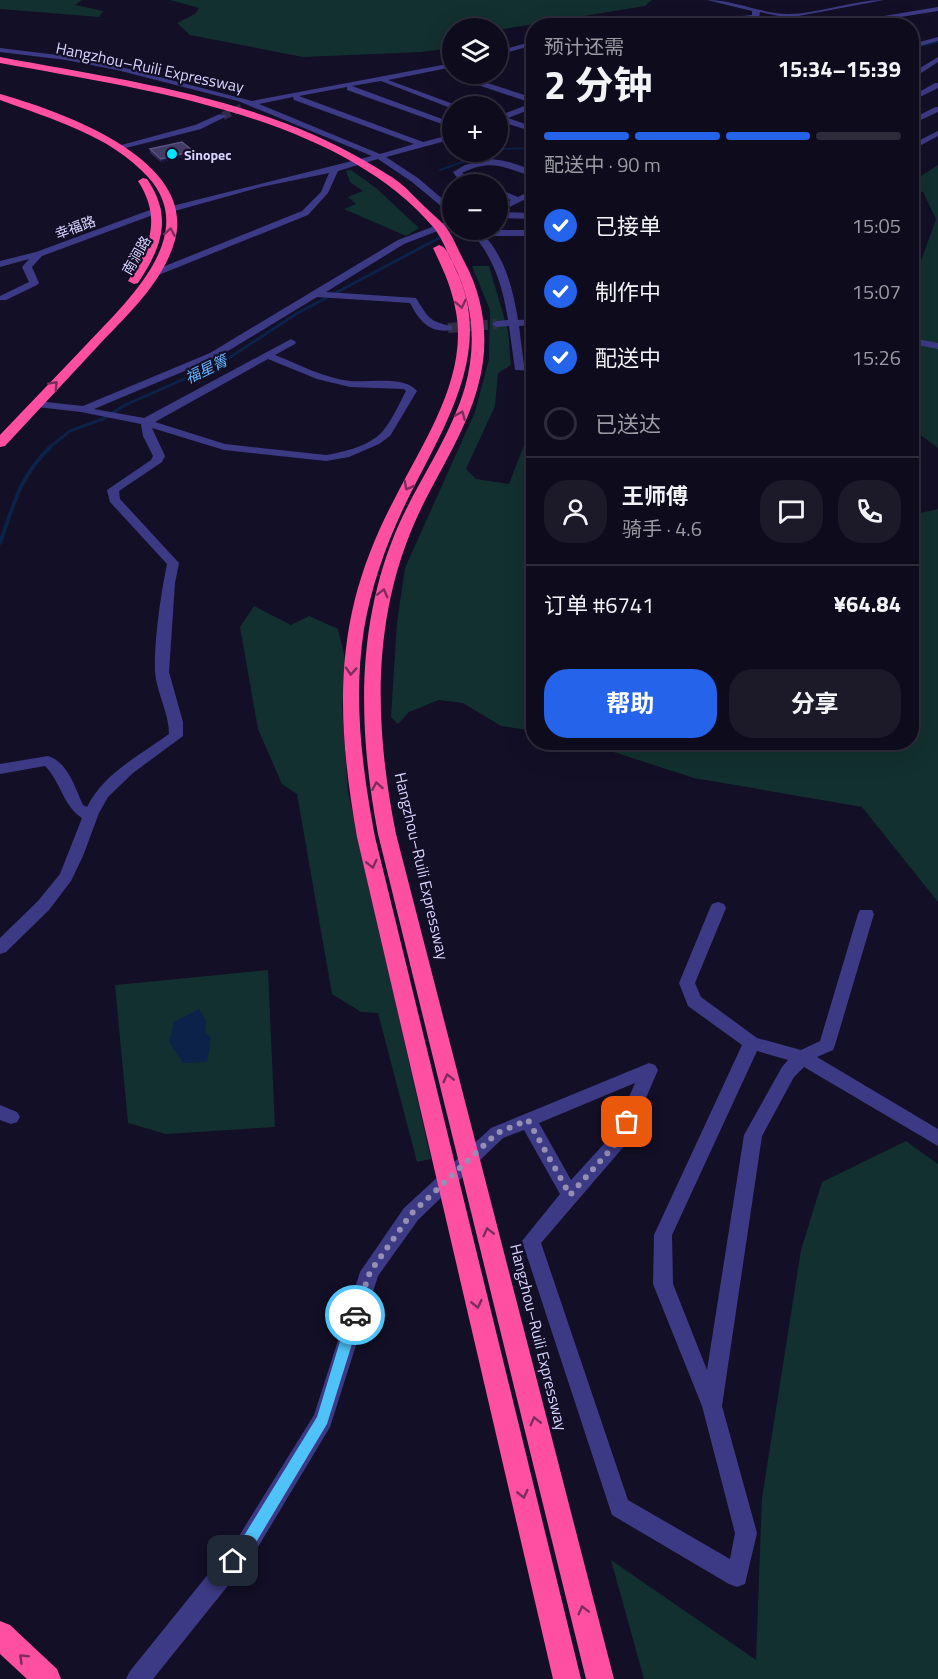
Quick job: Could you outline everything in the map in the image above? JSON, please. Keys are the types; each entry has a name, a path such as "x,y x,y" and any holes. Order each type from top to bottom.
{"highway":[{"name":"Hangzhou–Ruili Expressway","path":"0,60 228,107 305,134 354,163 430,225 465,272 474,301 478,333 477,363 463,411 405,527 389,570 374,632 369,702 374,763 383,817 598,1673"},
{"name":"Hangzhou–Ruili Expressway","path":"0,65 177,99 229,113 296,137 354,163"},
{"path":"0,97 82,129 118,147 152,175 164,191 171,209"},
{"path":"0,104 72,132 108,151 140,177 151,193 158,210"},
{"name":"南涧路","path":"0,443 122,314 153,274 169,240 171,209"},
{"name":"南涧路","path":"0,425 108,312 135,279 156,240 158,210"},
{"name":"Hangzhou–Ruili Expressway","path":"446,248 460,301 464,333 462,362 448,409 395,511 372,568 356,631 350,703 354,765 362,820 567,1678"},
{"path":"22,402 37,404"},
{"path":"0,1635 48,1679"}],"street":[{"path":"710,0 788,16 881,0"},
{"path":"876,18 938,9"},
{"path":"739,18 756,16 756,10"},
{"path":"912,12 938,18"},
{"path":"919,44 938,39"},
{"path":"508,50 526,45"},
{"path":"0,50 66,58 230,95 379,156 415,180 442,203"},
{"path":"919,72 938,59"},
{"path":"243,107 252,103 442,67"},
{"path":"386,81 442,103"},
{"path":"483,84 526,100"},
{"path":"919,95 938,85"},
{"path":"350,88 442,122"},
{"path":"297,98 422,144"},
{"path":"508,114 526,106"},
{"path":"919,118 938,109"},
{"path":"118,147 198,127 223,116"},
{"path":"508,121 526,127"},
{"path":"919,143 938,133"},
{"path":"171,209 442,139"},
{"path":"458,174 457,172 483,160 491,159 526,171"},
{"path":"153,274 305,213 318,203 334,177 334,168"},
{"path":"508,196 518,200"},
{"path":"508,205 526,196"},
{"name":"幸福路","path":"0,264 39,254 158,210"},
{"path":"508,215 526,216"},
{"path":"84,409 214,355 322,294 401,242 442,226"},
{"path":"508,233 526,233"},
{"path":"484,240 506,281 519,368 526,368"},
{"path":"3,298 34,283 27,267 39,254"},
{"path":"322,294 414,300 426,324 437,328 448,328"},
{"path":"497,324 526,323"},
{"path":"146,422 291,342"},
{"path":"919,342 938,346"},
{"path":"37,404 84,409 146,422 174,434 224,447 326,459 345,455 375,442 386,434 412,391 406,386 350,384 321,377 267,355"},
{"path":"0,948 33,918 66,876 101,795 116,779 176,736 176,722 162,672 169,583 173,563 114,500 112,490 156,462 159,456 157,449 146,434 146,422"},
{"path":"0,769 48,761 61,773 77,808 90,816"},
{"path":"718,908 687,983 694,1001 752,1043 802,1057 938,1138"},
{"path":"712,1406 753,1135 788,1072 802,1057 827,1045 866,914"},
{"path":"138,1679 247,1544 323,1420 370,1272 411,1214 497,1133 649,1070 620,1139 531,1241 620,1507 737,1576 746,1533 712,1406 663,1284 663,1235 752,1043"},
{"path":"528,1120 570,1195"}],"green space":[{"path":"0,0 82,0 75,5 103,11 99,17 0,9"},
{"path":"170,0 652,0 645,6 572,18 526,18 526,25 508,28 508,18 442,18 442,49 303,57 190,35 177,23 195,14 199,8"},
{"path":"938,165 938,448 919,434 919,266 936,219 923,192 919,191 919,177"},
{"path":"351,170 376,188 419,228 406,236 344,209 356,204 348,197 363,191 350,182 346,171"},
{"path":"472,266 489,266 508,331 511,365 498,373 495,406 466,469 476,479 509,484 526,440 526,730 501,726 463,703 439,700 409,712 398,724 391,717 397,623 405,568 475,412 489,359 490,310"},
{"path":"938,509 938,902 862,807 694,778 608,750 919,750 919,513"},
{"path":"254,606 291,625 309,616 338,629 346,662 342,706 348,792 431,1159 417,1162 378,1013 361,1012 332,994 297,794 282,784 258,729 240,627"},
{"path":"268,970 275,1127 166,1134 128,1123 115,985"},
{"path":"906,1141 938,1164 938,1679 644,1679 611,1560 756,1660 762,1498 801,1250 822,1182"}],"water":[{"path":"199,1009 206,1020 205,1032 211,1037 207,1062 183,1063 169,1042 174,1022"}],"building":[{"path":"182,142 193,151 161,159 150,149"}],"waterway":[{"name":"福星箐","path":"919,46 938,42"},
{"path":"508,149 526,148"},
{"path":"440,170 463,162"},
{"name":"福星箐","path":"50,447 70,431 103,419 125,405 223,362 296,314 442,236"},
{"name":"福星箐","path":"0,543 19,491 32,469 50,447"}],"tunnel":[{"path":"223,116 243,107"},
{"path":"448,328 497,324"}],"way so far":[{"path":"355,1315 370,1272 411,1214 497,1133 528,1120 570,1195 620,1139 627,1122"}],"place":[{"name":"Sinopec","path":"172,154"}],"route":[{"path":"233,1561 247,1544 323,1420 355,1315"}]}
